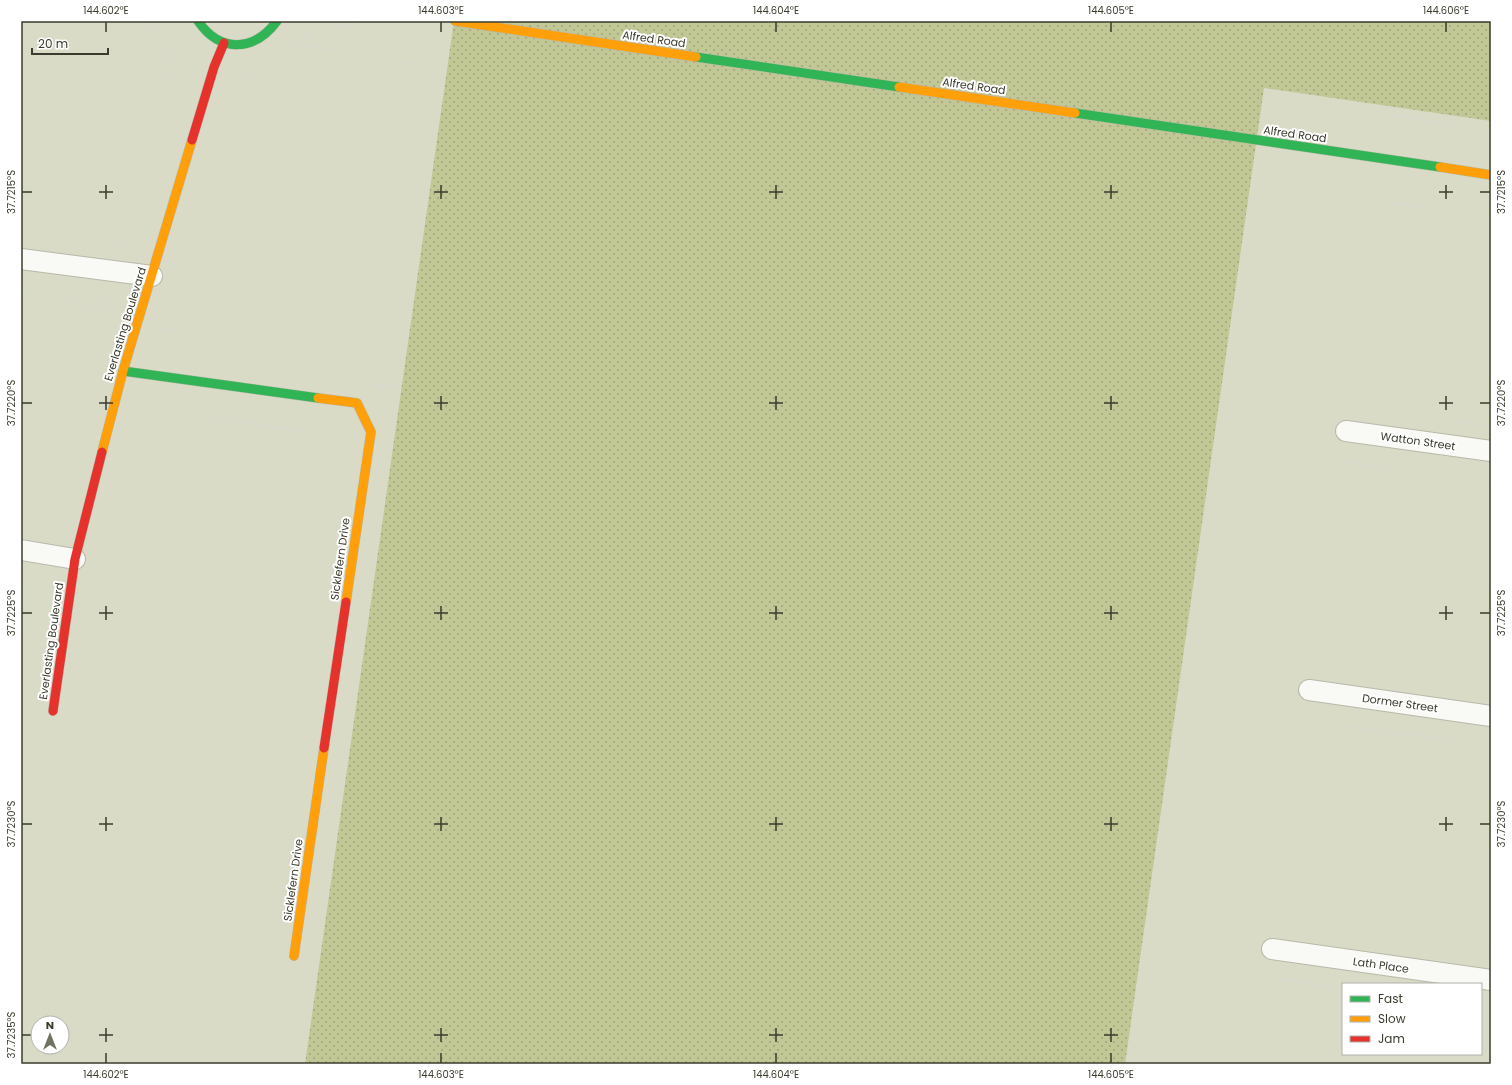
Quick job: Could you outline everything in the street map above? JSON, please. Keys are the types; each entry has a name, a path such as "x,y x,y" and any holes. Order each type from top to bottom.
{"street":[{"path":"198,21 211,37 224,43 239,45 254,42 267,34 277,22 287,21"},
{"name":"Alfred Road","path":"455,21 1491,175"},
{"name":"Everlasting Boulevard","path":"53,711 75,559 122,371 214,67 224,43"},
{"path":"21,260 152,276"},
{"name":"Sicklefern Drive","path":"122,371 357,403 371,432 294,956"},
{"name":"Watton Street","path":"1346,431 1491,451"},
{"path":"21,550 75,559"},
{"name":"Dormer Street","path":"1308,690 1491,716"},
{"name":"Lath Place","path":"1272,949 1491,980"}],"path":[{"path":"117,21 153,26"},
{"path":"143,25 144,21"},
{"path":"304,46 308,21"},
{"path":"294,44 411,64"},
{"path":"34,531 38,525 106,271 168,49"},
{"path":"175,359 252,77"},
{"path":"1394,116 1491,129"},
{"path":"1384,202 1491,217"},
{"path":"21,294 81,303 96,309 181,334"},
{"path":"118,598 126,543 160,410 343,438 337,482"},
{"path":"1350,462 1491,482"},
{"path":"21,648 30,586"},
{"path":"1307,720 1491,746"},
{"path":"1272,979 1342,989"}],"green space":[{"path":"454,21 1491,21 1491,121 1264,88 1125,1064 305,1064"}],"traffic: fast":[{"path":"198,21 216,39 237,45 258,39 277,21"},
{"path":"696,57 899,87"},
{"path":"1075,113 1440,167"},
{"path":"123,371 318,398"}],"traffic: slow":[{"path":"455,21 696,57"},
{"path":"899,87 1075,113"},
{"path":"102,452 123,371 192,140"},
{"path":"1440,167 1491,175"},
{"path":"318,398 357,403 371,432 346,602"},
{"path":"294,956 324,748"}],"traffic: jam":[{"path":"192,140 214,67 224,43"},
{"path":"53,711 75,559 102,452"},
{"path":"324,748 346,602"}]}
